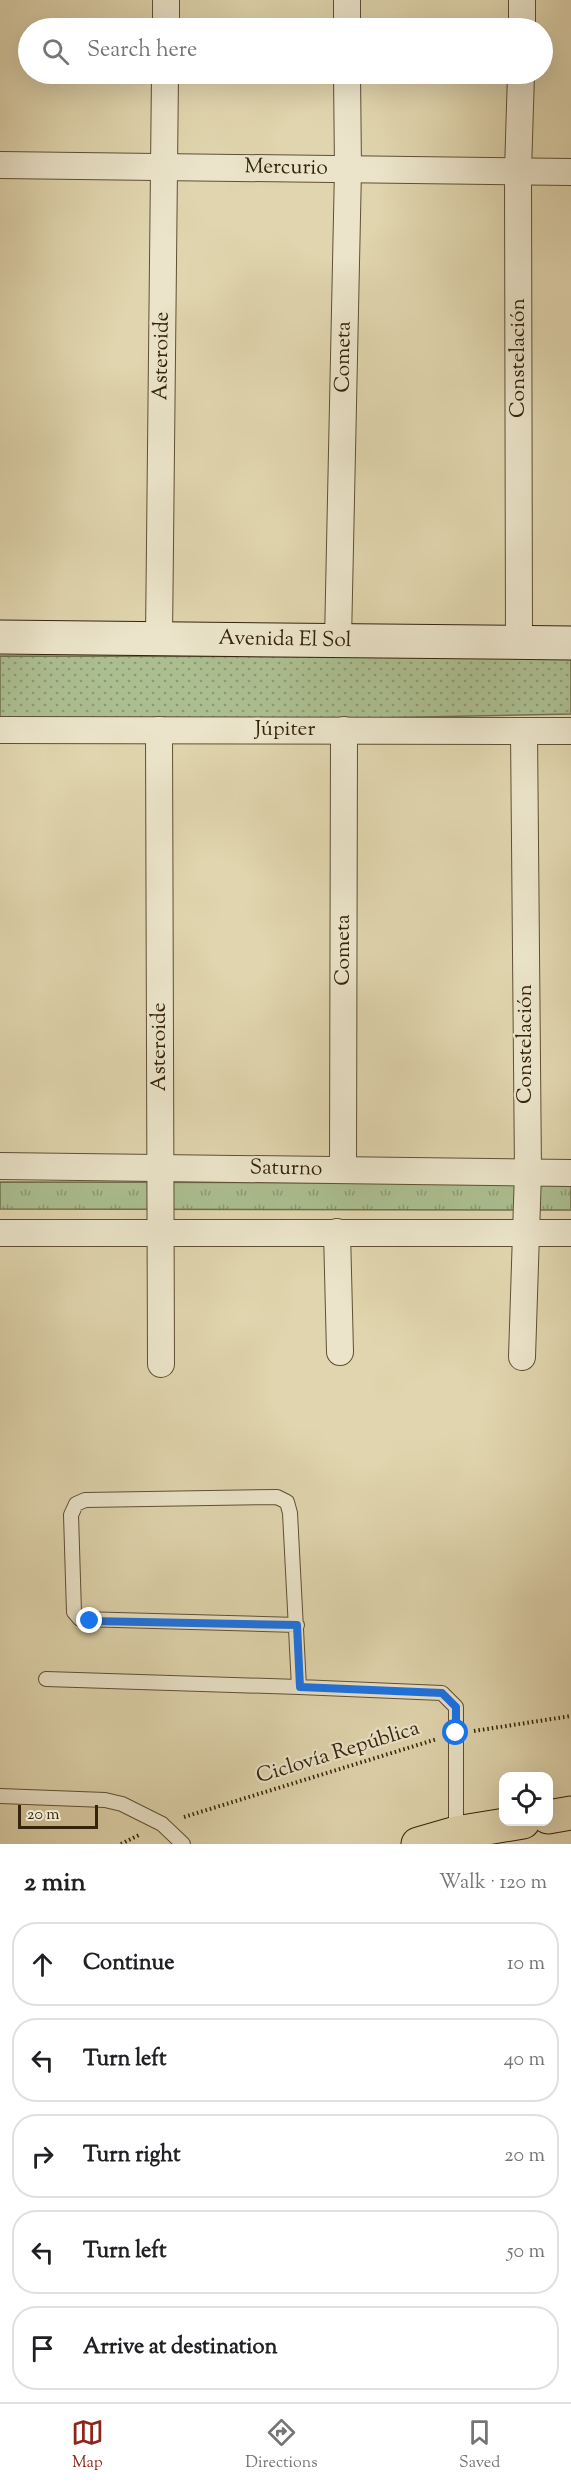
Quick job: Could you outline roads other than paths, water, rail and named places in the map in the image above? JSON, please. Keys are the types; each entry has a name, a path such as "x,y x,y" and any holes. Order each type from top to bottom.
{"main road":[{"path":"553,1816 571,1813"},
{"path":"418,1844 456,1833 499,1825"}],"street":[{"path":"166,0 166,18"},
{"path":"347,0 347,18"},
{"path":"522,0 522,18"},
{"name":"Asteroide","path":"159,638 165,84"},
{"name":"Cometa","path":"339,640 348,169 347,84"},
{"name":"Constelación","path":"519,642 518,171 521,84"},
{"name":"Mercurio","path":"0,165 571,172"},
{"name":"Avenida El Sol","path":"0,637 571,643"},
{"name":"Júpiter","path":"0,730 571,731"},
{"name":"Asteroide","path":"159,730 161,1364"},
{"name":"Cometa","path":"343,1170 344,730"},
{"name":"Constelación","path":"522,1357 528,1172 524,731"},
{"name":"Saturno","path":"0,1166 571,1173"},
{"path":"337,1232 340,1352"},
{"path":"0,1233 571,1233"}],"lane":[{"path":"297,1625 81,1619 74,1612 70,1515 76,1504 85,1500 277,1497 287,1502 290,1513 297,1625 300,1687"},
{"path":"46,1678 442,1693 456,1707 456,1833"},
{"path":"0,1796 105,1800 122,1804 162,1824 183,1844"}]}
